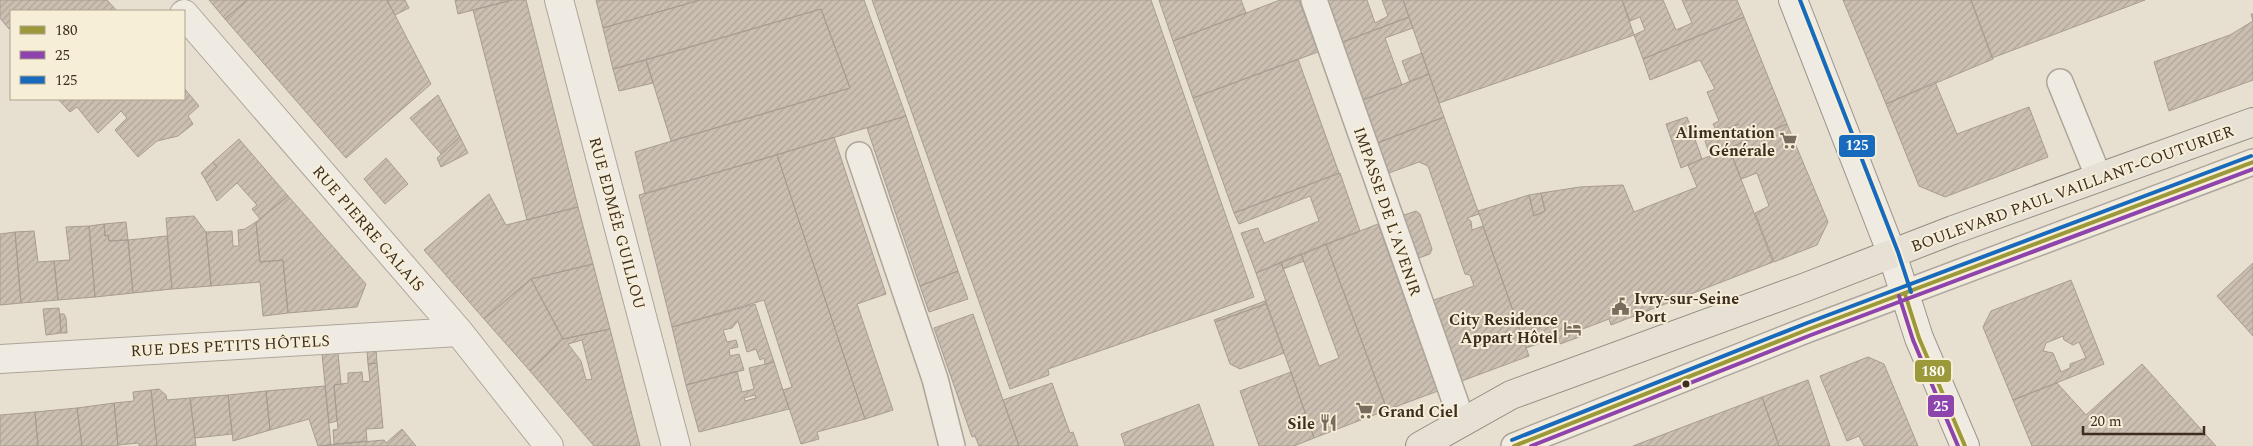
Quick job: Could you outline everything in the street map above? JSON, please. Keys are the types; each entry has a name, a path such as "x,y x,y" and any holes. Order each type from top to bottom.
{"main road":[{"name":"BOULEVARD PAUL VAILLANT-COUTURIER","path":"1420,446 1453,433 1511,395 2253,122"}],"street":[{"name":"RUE PIERRE GALAIS","path":"172,0 180,10"},
{"name":"RUE EDMÉE GUILLOU","path":"560,0 676,446"},
{"path":"1800,2 1892,254 1919,338 1965,446"},
{"name":"RUE PIERRE GALAIS","path":"185,15 459,332 550,446"},
{"name":"RUE DES PETITS HÔTELS","path":"0,358 459,332"}],"lane":[{"name":"IMPASSE DE L'AVENIR","path":"1314,0 1453,433"},
{"path":"2060,82 2099,178"},
{"path":"859,156 935,379 952,446"},
{"path":"1514,446 1809,329 2253,162"}],"building":[{"path":"0,0 107,0 116,10 10,10 9,29 0,18"},
{"path":"209,0 247,0 225,19"},
{"path":"247,0 387,0 431,84 346,158 225,19"},
{"path":"387,0 405,0 409,8 395,15"},
{"path":"455,0 512,0 458,14"},
{"path":"512,0 526,0 578,207 527,220 473,10"},
{"path":"596,0 700,0 603,28"},
{"path":"700,0 864,0 906,116 645,194 635,152 850,88 821,9 613,69 603,28"},
{"path":"872,0 1151,0 1254,297 1048,369 1049,375 1010,389"},
{"path":"1159,0 1241,0 1246,13 1173,41"},
{"path":"1280,0 1299,0 1318,52 1193,98 1173,41"},
{"path":"1325,0 1367,0 1375,23 1388,16 1382,0 1403,0 1409,17 1340,43"},
{"path":"1403,0 1622,0 1634,35 1439,103"},
{"path":"1622,0 1663,0 1676,30 1692,23 1682,0 1737,0 1744,17 1643,59 1634,35 1645,30 1640,17 1630,21"},
{"path":"1843,0 1971,0 1993,59 1886,104"},
{"path":"1971,0 2145,0 1992,58"},
{"path":"821,9 850,88 671,141 646,60"},
{"path":"1409,17 1413,28 1385,38 1402,85 1360,101 1340,43"},
{"path":"1744,17 1787,124 1710,156 1705,141 1739,124 1717,132 1713,124 1719,121 1707,92 1715,89 1700,60 1650,80 1643,59"},
{"path":"2253,21 2253,80 2169,111 2154,62 2230,35"},
{"path":"1422,53 1429,74 1410,82 1402,61"},
{"path":"1298,59 1339,173 1234,213 1193,98"},
{"path":"646,60 653,83 619,91 613,69"},
{"path":"1429,74 1444,117 1375,144 1360,101"},
{"path":"1935,82 1957,134 2029,107 2048,157 1945,197 1919,186 1886,104"},
{"path":"185,89 199,106 188,116 193,124 178,136 157,141 138,157 115,130 127,118 121,111 98,133 77,107 70,112 59,100 185,100"},
{"path":"438,95 460,137 441,154 410,118"},
{"path":"906,116 958,271 920,286 867,128"},
{"path":"1444,117 1479,214 1467,218 1471,221 1472,230 1483,226 1529,356 1459,382 1431,301 1474,286 1470,275 1465,274 1428,166 1419,162 1386,174 1375,144"},
{"path":"1687,117 1702,159 1681,168 1666,124"},
{"path":"1787,124 1828,222 1817,245 1774,262 1755,213 1769,206 1757,173 1741,179 1729,148"},
{"path":"460,137 468,153 441,167 437,158"},
{"path":"834,137 886,294 857,304 893,410 865,419 777,155"},
{"path":"239,139 288,196 260,219 252,209 257,205 237,183 217,201 205,179 217,167 213,162"},
{"path":"1729,148 1773,262 1611,325 1609,319 1580,330 1582,336 1560,344 1558,337 1526,348 1478,211 1529,195 1534,216 1545,211 1541,193 1580,187 1623,185 1634,212 1697,187 1688,165"},
{"path":"777,155 865,419 817,432 819,439 801,444 783,390 792,387 764,300 672,327 639,195"},
{"path":"386,158 408,184 385,204 364,179"},
{"path":"213,162 217,167 205,179 201,173"},
{"path":"1340,173 1360,231 1256,273 1241,233 1258,228 1264,243 1319,221 1310,196 1239,224 1234,213"},
{"path":"1541,193 1545,211 1534,216 1529,195"},
{"path":"489,194 506,225 578,207 593,264 531,279 484,319 424,250"},
{"path":"288,196 366,284 357,307 288,313 283,260 260,262 256,222"},
{"path":"1416,211 1420,214 1432,249 1430,254 1416,259 1401,216"},
{"path":"194,216 206,232 211,286 172,289 166,218"},
{"path":"126,222 128,240 109,241 108,235 105,236 104,224"},
{"path":"256,222 260,262 283,260 288,313 263,316 260,282 211,286 206,232 232,231 233,246 239,246 238,230 245,229"},
{"path":"104,224 105,236 108,235 109,241 128,240 133,293 95,297 89,226"},
{"path":"1378,224 1438,391 1387,410 1326,244"},
{"path":"89,226 95,297 58,300 54,261 70,260 66,227"},
{"path":"34,231 38,262 54,261 58,300 21,303 15,232"},
{"path":"15,232 21,303 0,305 0,234"},
{"path":"167,236 172,289 133,293 128,240"},
{"path":"1326,244 1387,410 1314,438 1256,273 1281,262 1319,366 1339,358 1301,254"},
{"path":"1301,254 1304,261 1283,269 1281,262"},
{"path":"2253,263 2253,336 2217,296"},
{"path":"593,264 610,329 563,339 531,279"},
{"path":"958,271 968,299 929,312 920,286"},
{"path":"531,279 563,339 530,371 484,319"},
{"path":"2071,280 2104,364 2013,400 1983,327 1991,311","holes":["2063,336 2064,340 2073,345 2079,342 2086,358 2070,364 2070,368 2061,372 2053,353 2043,351 2046,343"]},
{"path":"1265,301 1266,304 1215,322 1214,320"},
{"path":"755,304 774,362 765,364 764,358 760,360 756,349 747,352 738,321 732,328 723,330 727,342 736,340 738,347 729,349 730,356 739,354 744,370 686,385 672,327"},
{"path":"1266,304 1284,353 1240,369 1230,364 1215,322"},
{"path":"59,308 61,333 46,335 43,309"},
{"path":"60,314 64,314 66,318 67,333 61,333"},
{"path":"973,314 1019,446 979,446 975,436 972,437 934,328"},
{"path":"610,329 640,446 594,446 530,371 563,339","holes":["582,340 592,379 586,380 581,361 568,344"]},
{"path":"376,349 377,363 368,364 367,351"},
{"path":"338,353 341,384 334,385 337,421 329,423 322,354"},
{"path":"1868,357 1884,364 1918,446 1864,446 1859,436 1847,441 1820,376"},
{"path":"774,362 789,409 699,432 686,385 737,371 742,392 754,389 749,368","holes":["755,395 756,398 745,401 744,398"]},
{"path":"377,363 383,428 366,429 367,441 334,444 333,430 338,429 334,385 348,383 348,373 362,372 363,382 370,381 368,364"},
{"path":"2142,364 2216,446 2032,446 2013,400 2057,383 2086,415"},
{"path":"1291,372 1314,438 1294,446 1259,446 1240,391"},
{"path":"1808,380 1830,446 1779,446 1762,397"},
{"path":"1052,383 1070,433 1073,432 1078,446 1019,446 1003,400"},
{"path":"325,386 331,445 318,446 309,419 270,430 266,391"},
{"path":"159,389 166,395 167,400 190,398 196,446 157,446 151,390"},
{"path":"151,390 157,446 139,446 139,443 118,445 114,403 134,401 133,392"},
{"path":"266,391 270,430 233,441 228,395"},
{"path":"228,395 232,434 195,438 190,398"},
{"path":"1762,397 1779,446 1633,446"},
{"path":"114,403 118,446 82,446 77,408"},
{"path":"1199,404 1214,446 1125,446 1121,434"},
{"path":"77,408 82,446 38,446 35,412"},
{"path":"35,412 38,446 0,446 0,415"},
{"path":"402,429 416,446 318,446 384,440 386,443"}],"transit line":[{"name":"125","path":"1800,0 1898,252 1911,292"},
{"name":"125","path":"1512,440 1807,323 2251,156"},
{"name":"180","path":"1514,446 1809,329 2253,162"},
{"name":"25","path":"1531,446 1811,335 2253,169"},
{"name":"180","path":"1905,294 1919,338 1965,446"},
{"name":"25","path":"1899,296 1913,340 1958,446"}],"place":[{"name":"Alimentation Générale","path":"1789,141"},
{"name":"Ivry-sur-Seine Port","path":"1620,307"},
{"name":"City Residence Appart Hôtel","path":"1572,328"},
{"name":"Grand Ciel","path":"1364,411"},
{"name":"Sile","path":"1329,423"}]}
